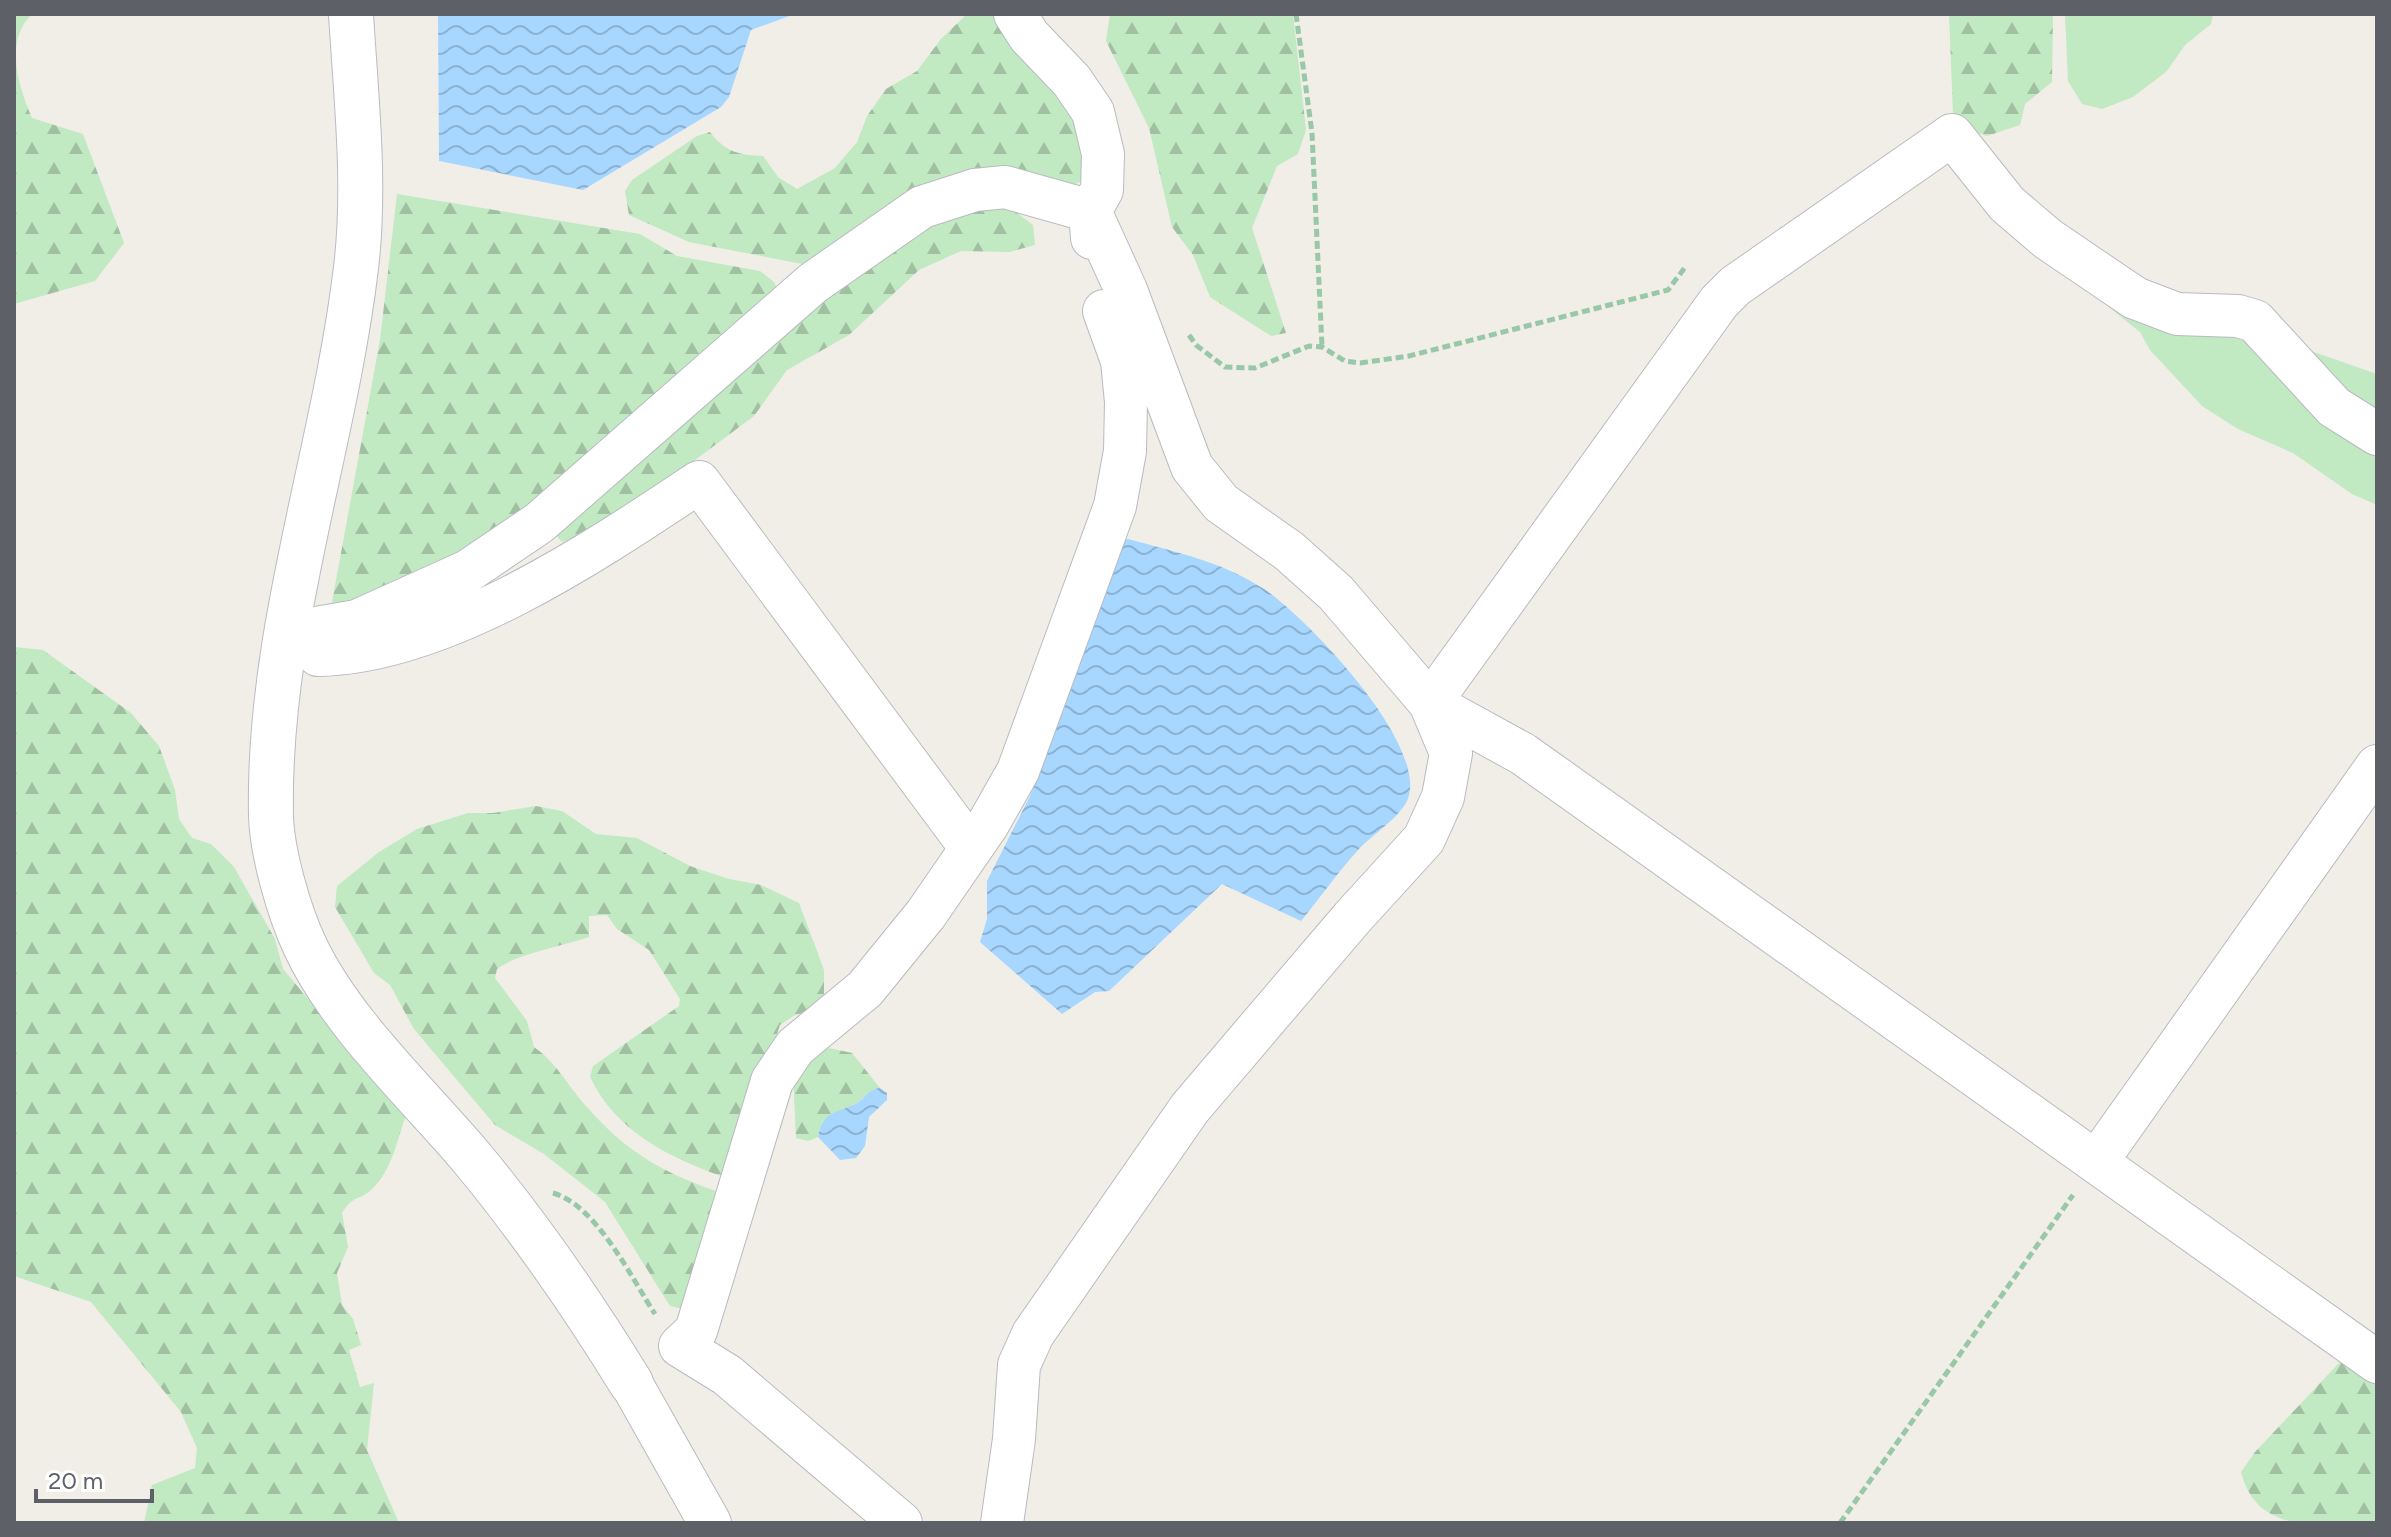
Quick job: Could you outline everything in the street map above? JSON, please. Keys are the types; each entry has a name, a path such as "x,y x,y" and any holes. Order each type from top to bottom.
{"street":[{"path":"351,14 361,185 357,267 277,704 271,819 285,890 305,947 346,1012 496,1187 595,1325 710,1523"},
{"path":"901,1523 727,1375 680,1346 696,1331 772,1081 795,1047 865,989 926,914 1018,771 1115,506 1125,451 1126,402 1122,361 1097,291 1090,211 1102,190 1103,154 1093,112 1015,14"},
{"path":"1430,703 1719,302 1735,286 1952,135 2007,204 2048,239 2135,298 2155,307 2194,316 2238,316 2255,321 2334,407 2377,434"},
{"path":"286,644 357,621 468,571 539,523 813,283 922,207 975,190 1005,187 1090,211 1126,290 1192,467 1221,503 1289,551 1336,593 1430,703 1451,753 1443,797 1424,839 1352,918 1190,1108 1033,1334 1019,1365 1014,1439 1002,1523"},
{"path":"286,644 336,655 408,639 478,611 578,563 699,482 971,848"},
{"path":"1430,703 1523,754 2377,1362"},
{"path":"2097,1161 2377,766"}],"path":[{"path":"1296,14 1312,133 1322,347"},
{"path":"1182,324 1196,345 1225,367 1255,368 1309,346 1322,347 1345,361 1360,363 1409,356 1668,290 1686,266"},
{"path":"1840,1523 2097,1161"},
{"path":"496,1187 546,1191 566,1196 588,1215 680,1346"}],"green space":[{"path":"14,14 32,14 18,37 16,64 32,118 83,134 124,243 95,281 14,304"},
{"path":"967,14 1001,14 1073,100 1089,177 1068,188 1007,178 823,268 689,242 629,215 625,191 632,180 697,136 710,132 733,151 763,156 778,177 797,189 835,168 857,142 867,116 886,89 917,71 941,39"},
{"path":"1110,14 1293,14 1306,130 1298,154 1277,166 1252,228 1286,333 1271,336 1210,297 1193,255 1172,227 1149,128 1106,41"},
{"path":"1949,14 2053,14 2052,82 2025,104 2020,125 1987,136 1960,127 1953,114"},
{"path":"2065,14 2213,14 2211,24 2185,45 2167,71 2133,97 2102,109 2082,104 2068,81"},
{"path":"397,194 640,234 677,256 760,271 774,282 779,293 531,519 334,616 332,602 380,340"},
{"path":"1005,204 1033,225 1035,245 1010,252 961,251 919,270 849,335 787,370 754,416 608,525 562,542 549,527 909,227"},
{"path":"2097,284 2238,325 2377,444 2377,505 2352,494 2293,453 2238,429 2202,406 2150,350 2140,332 2100,300"},
{"path":"2305,349 2377,374 2377,426"},
{"path":"14,647 43,650 131,713 159,746 175,790 179,819 192,838 211,844 234,867 275,939 283,969 406,1115 384,1174 371,1190 353,1200 342,1213 348,1247 337,1273 342,1305 353,1319 361,1345 349,1350 360,1387 374,1383 367,1450 399,1523 144,1523 152,1485 195,1468 197,1448 181,1412 91,1302 14,1276"},
{"path":"536,806 562,811 596,834 637,838 690,866 729,879 761,885 799,903 824,970 824,1006 793,1016 780,1025 732,1172 721,1176 662,1150 628,1127 601,1096 590,1077 593,1066 679,1006 680,999 649,950 617,929 607,915 589,916 589,937 528,955 497,969 495,978 527,1021 534,1047 602,1123 633,1150 665,1170 724,1194 683,1309 670,1306 605,1202 544,1154 495,1125 414,1029 390,985 374,973 335,907 337,886 379,852 417,829 468,813 493,813"},
{"path":"829,1048 852,1053 880,1088 830,1115 818,1137 808,1141 796,1138 793,1074 806,1056"},
{"path":"2350,1356 2377,1370 2377,1523 2313,1524 2276,1517 2261,1507 2249,1493 2241,1472 2255,1452 2339,1363"}],"water":[{"path":"438,14 795,14 751,30 729,97 721,107 583,190 439,161"},
{"path":"1128,539 1199,559 1232,572 1264,589 1283,604 1335,655 1385,719 1402,751 1410,780 1402,809 1358,850 1301,921 1222,884 1109,991 1095,992 1062,1014 980,942 987,919 987,881 1030,796 1106,589 1119,541"},
{"path":"880,1088 887,1093 887,1100 869,1117 865,1146 856,1158 840,1160 818,1137 823,1123 830,1115"}]}
